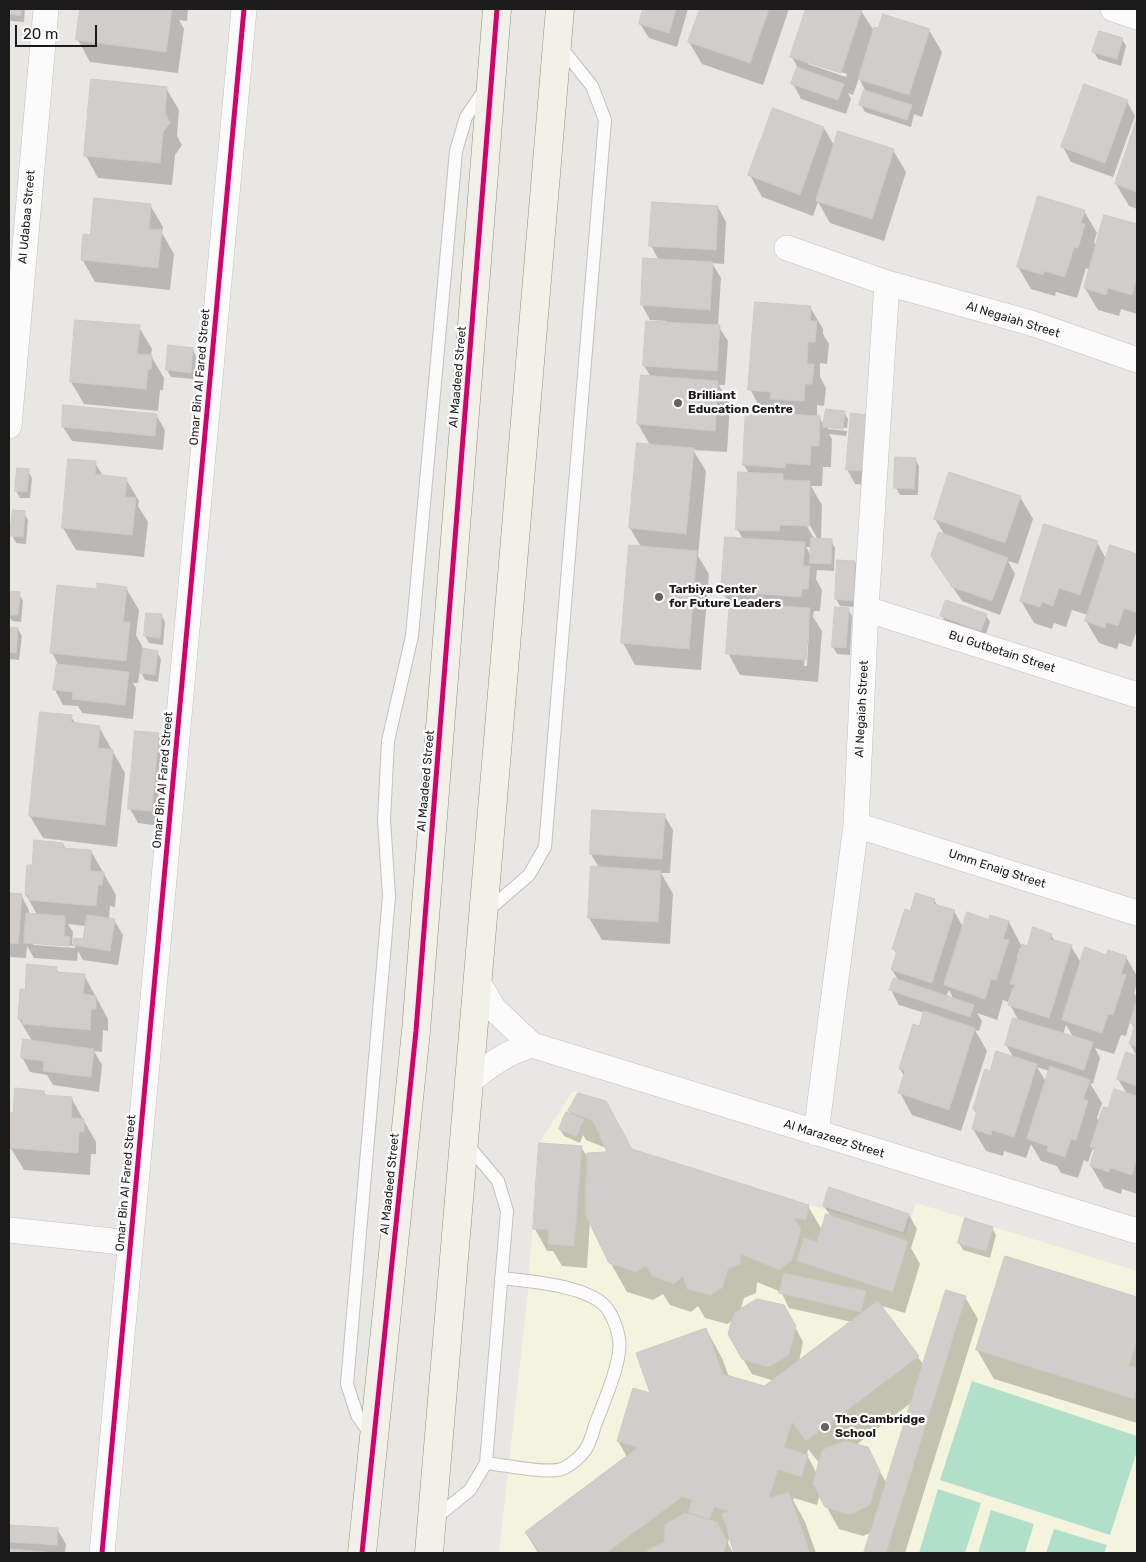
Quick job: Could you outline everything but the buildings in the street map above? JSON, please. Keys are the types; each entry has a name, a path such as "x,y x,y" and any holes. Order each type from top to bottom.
{"street":[{"name":"Al Udabaa Street","path":"9,426 46,9"},
{"name":"Omar Bin Al Fared Street","path":"102,1553 244,9"},
{"name":"Al Maadeed Street","path":"362,1553 416,1031 497,9"},
{"path":"429,1553 430,1522 560,9"},
{"path":"1113,9 1137,17"},
{"name":"Al Negaiah Street","path":"788,248 887,283 1031,324 1137,360"},
{"name":"Al Negaiah Street","path":"816,1133 856,824 866,609 887,283"},
{"name":"Bu Gutbetain Street","path":"866,609 1137,694"},
{"name":"Umm Enaig Street","path":"856,824 1137,913"},
{"name":"Al Marazeez Street","path":"477,981 494,1010 532,1045 1137,1231"},
{"path":"468,1082 497,1060 513,1051 532,1045"},
{"path":"9,1230 131,1243"}],"lane":[{"path":"483,915 530,874 545,847 605,120 592,86 556,41"},
{"name":"Al Maadeed Street","path":"374,1440 357,1415 347,1384 390,896 384,820 388,741 412,636 456,152 466,117 492,79"},
{"path":"430,1522 470,1490 486,1463 506,1211 498,1180 464,1140"},
{"path":"486,1463 547,1471 562,1469 574,1461 587,1448 618,1359 619,1339 614,1322 604,1305 591,1296 548,1284 501,1278"}],"shaded area":[{"name":"The Cambridge School","path":"573,1091 606,1101 632,1149 906,1235 916,1203 1137,1271 1137,1553 499,1553 527,1301 539,1143"}],"green space":[{"path":"972,1381 1137,1436 1137,1451 1110,1535 940,1480"},
{"path":"938,1489 981,1503 965,1553 919,1553"},
{"path":"991,1510 1034,1524 1025,1553 978,1553"},
{"path":"1054,1529 1107,1545 1104,1553 1046,1553"}],"cycle path":[{"path":"102,1553 244,9"},
{"path":"362,1553 416,1031 497,9"}],"place":[{"name":"Brilliant Education Centre","path":"678,403"},
{"name":"Tarbiya Center for Future Leaders","path":"659,597"},
{"name":"The Cambridge School","path":"825,1427"}]}
